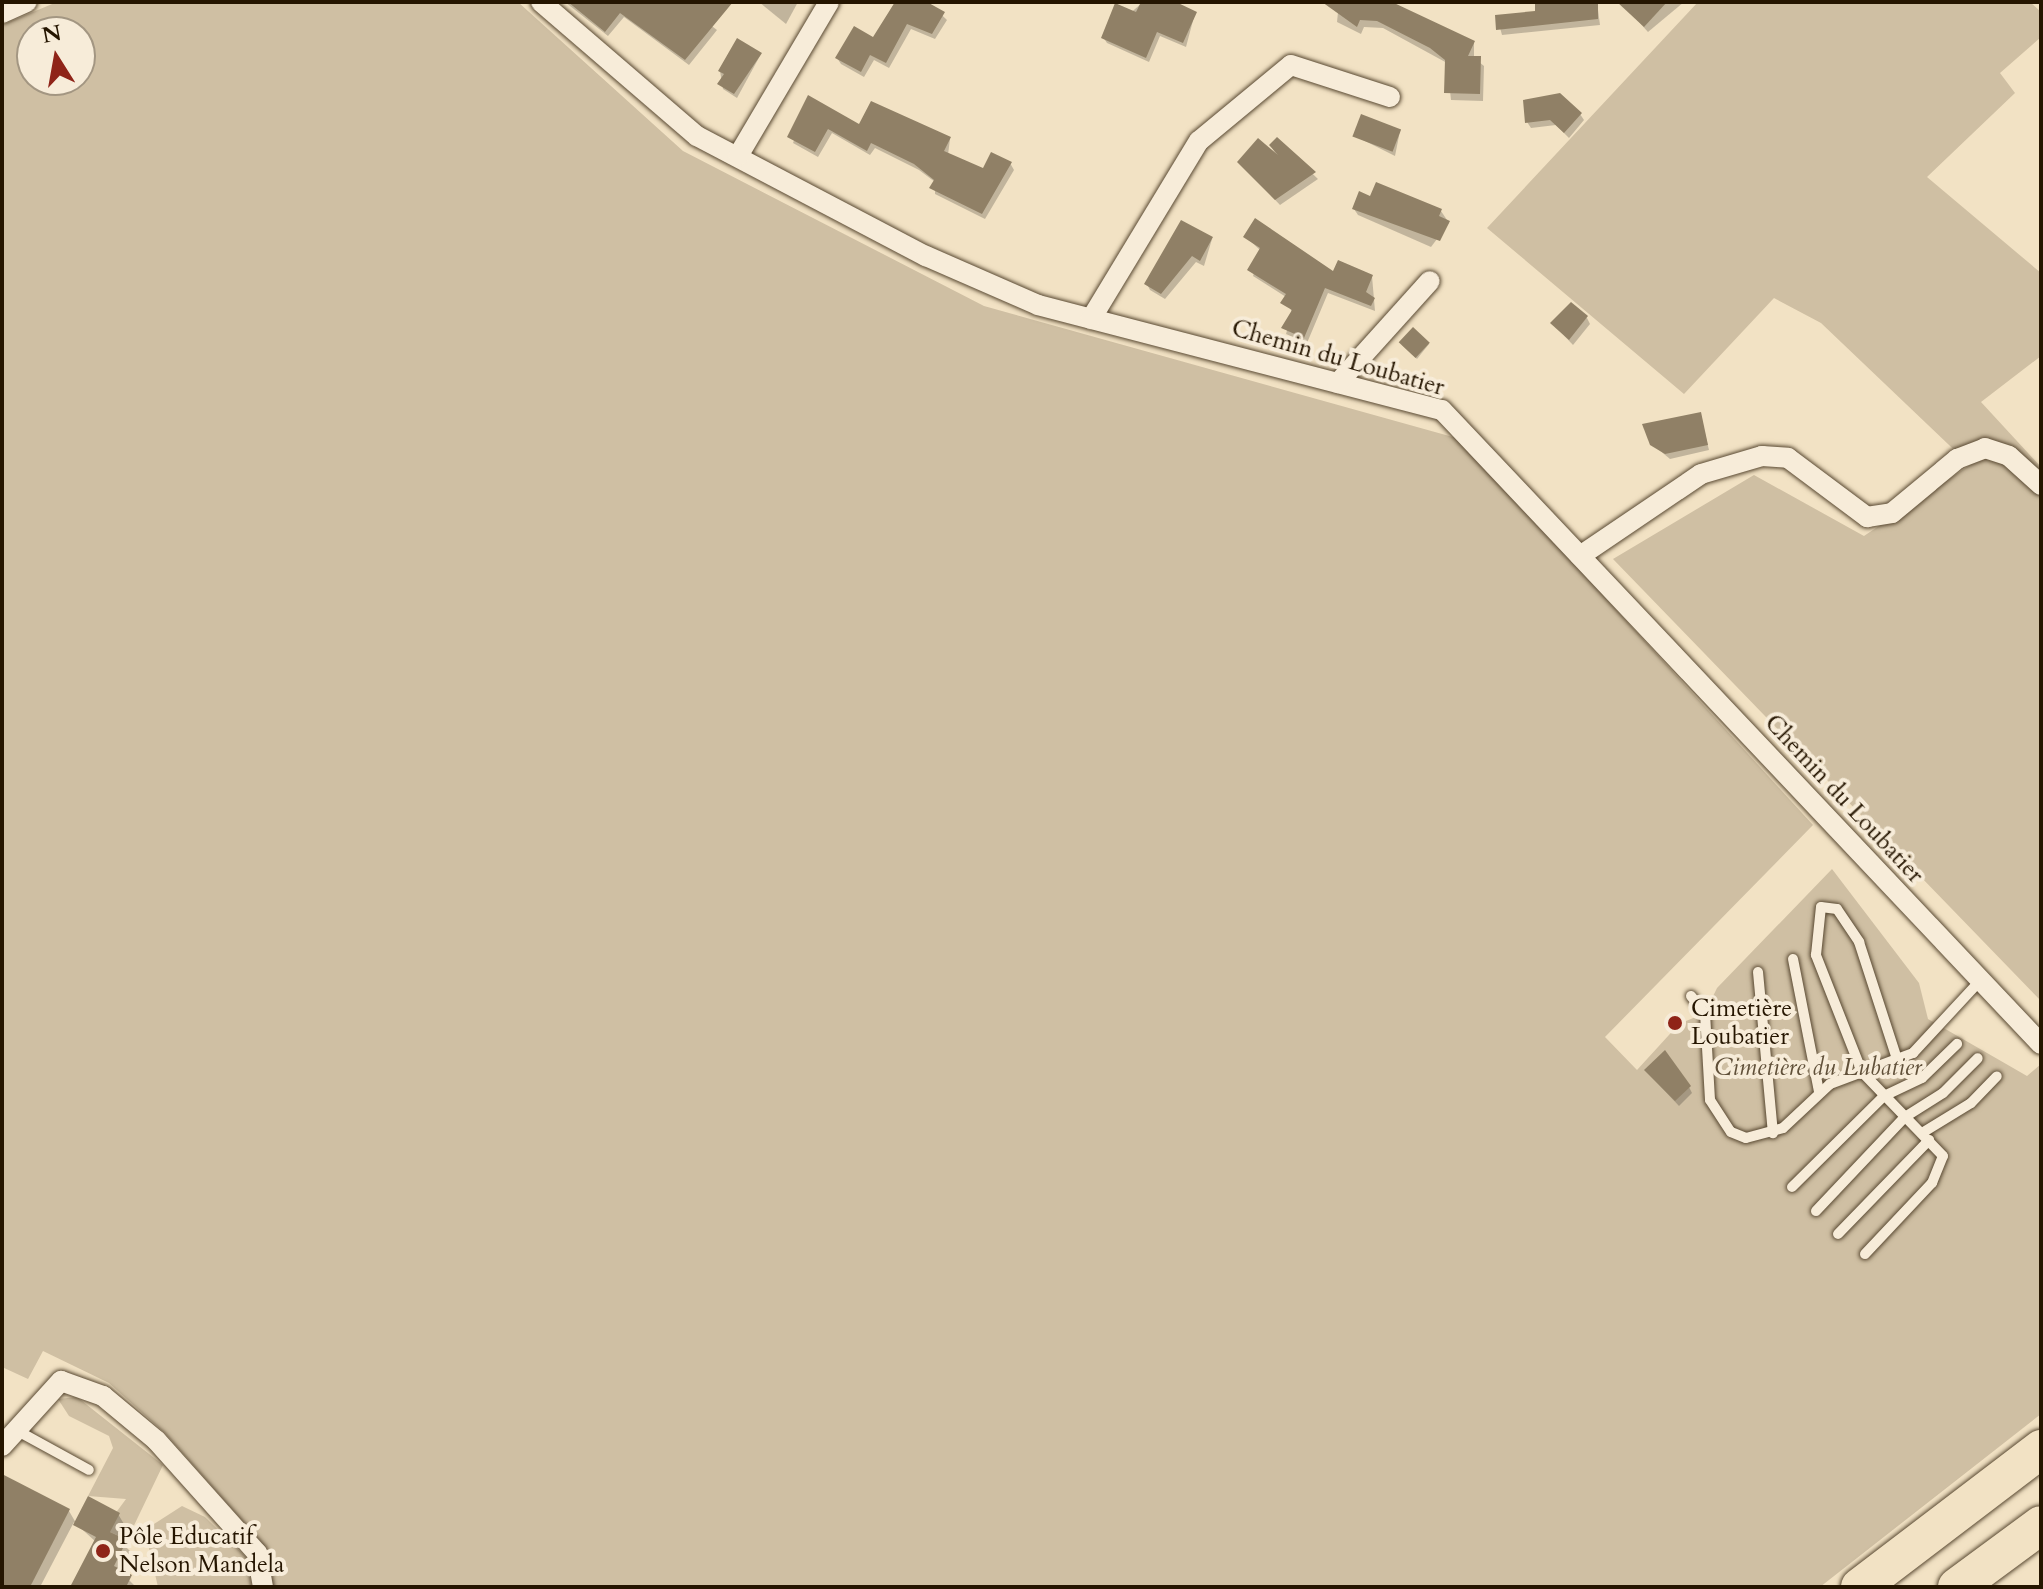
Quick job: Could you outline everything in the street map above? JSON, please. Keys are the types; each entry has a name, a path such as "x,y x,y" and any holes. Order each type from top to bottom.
{"highway":[{"path":"1860,1587 2041,1449"},
{"path":"1957,1587 2041,1525"}],"street":[{"path":"2,13 27,2"},
{"name":"Chemin du Loubatier","path":"541,2 697,136 926,256 1038,305 1442,410 1977,984 2041,1044"},
{"path":"738,156 829,2"},
{"path":"1091,319 1199,141 1291,65 1390,97"},
{"path":"1338,383 1430,281"},
{"path":"1580,556 1701,474 1762,456 1788,458 1867,517 1892,513 1957,459 1985,448 2009,456 2041,485"},
{"path":"2,1446 61,1381 103,1396 156,1440 257,1553 263,1587"}],"lane":[{"path":"1865,1254 1941,1169 1943,1156 1862,1072 1816,955 1821,907 1837,909 1859,942 1897,1059"},
{"path":"1793,959 1819,1092"},
{"path":"1758,972 1773,1133"},
{"path":"1691,996 1705,1013 1708,1085 1718,1117 1746,1138 1773,1133 1819,1092 1926,1044 1977,984"},
{"path":"1792,1187 1884,1096 1922,1078 1957,1044"},
{"path":"1816,1211 1905,1117 1943,1093 1978,1058"},
{"path":"1838,1234 1926,1136 1971,1103 1997,1076"},
{"path":"16,1430 89,1470"}],"green space":[{"name":"Cimetière du Lubatier","path":"57,2 518,2 683,151 984,306 1460,439 1813,825 1605,1037 1637,1070 1679,1024 1705,1013 1717,988 1832,869 1919,983 1928,1019 2027,1076 2041,1064 2041,1414 1820,1587 272,1587 269,1551 165,1433 109,1383 43,1351 28,1379 2,1367 2,25 16,19 16,96 96,96 96,16 24,16"},
{"path":"1698,2 2030,2 2041,12 2041,37 2000,73 2015,93 1927,177 2041,273 2041,356 1981,402 2041,467 2041,1001 1613,559 1754,475 1864,536 1970,465 1821,323 1774,298 1684,394 1487,228"},
{"path":"77,1397 163,1465 127,1540 104,1529 126,1499 88,1496 113,1448 109,1436 69,1416 58,1399"},
{"path":"182,1506 205,1517 249,1560 251,1587 158,1587 148,1544 154,1524"}],"building":[{"path":"568,2 733,2 685,60 620,13 605,32"},
{"path":"895,2 927,2 945,12 932,34 907,24 886,63 870,55 861,72 835,58 854,26 873,37"},
{"path":"1141,2 1176,2 1197,12 1183,43 1157,32 1146,58 1101,38 1115,3 1136,12"},
{"path":"1322,2 1392,2 1475,41 1468,56 1481,56 1480,94 1444,93 1445,60 1430,48 1377,21 1360,20 1357,27"},
{"path":"1535,2 1598,2 1598,19 1496,30 1495,15 1535,11"},
{"path":"1617,2 1667,2 1644,27"},
{"path":"737,38 762,53 734,94 717,84 724,74 718,71"},
{"path":"1560,93 1582,113 1564,133 1550,120 1525,123 1523,100"},
{"path":"808,95 859,124 871,101 951,137 944,151 983,168 991,152 1012,162 982,214 929,188 934,180 914,164 871,143 867,151 828,129 815,152 787,137"},
{"path":"1361,114 1401,129 1393,152 1352,136"},
{"path":"1277,137 1316,172 1275,200 1237,162 1258,138 1278,155 1269,145"},
{"path":"1376,182 1442,209 1439,216 1450,221 1440,241 1352,209 1359,191 1370,196"},
{"path":"1255,218 1333,271 1338,260 1373,275 1366,292 1375,298 1371,306 1325,288 1304,338 1281,328 1292,310 1280,303 1286,294 1247,270 1260,248 1243,237"},
{"path":"1181,220 1213,237 1200,261 1192,256 1161,294 1144,284"},
{"path":"1571,302 1588,316 1569,340 1550,323"},
{"path":"1413,327 1430,343 1415,358 1399,342"},
{"path":"1701,412 1708,445 1665,454 1650,445 1642,424"},
{"path":"1665,1050 1691,1086 1675,1101 1644,1070"},
{"path":"2,1474 70,1509 30,1587 2,1587"},
{"path":"88,1496 120,1513 110,1532 127,1540 114,1566 132,1575 126,1587 70,1587 96,1537 73,1525"}],"place":[{"name":"Cimetière Loubatier","path":"1675,1023"},
{"name":"Pôle Educatif Nelson Mandela","path":"103,1551"}]}
